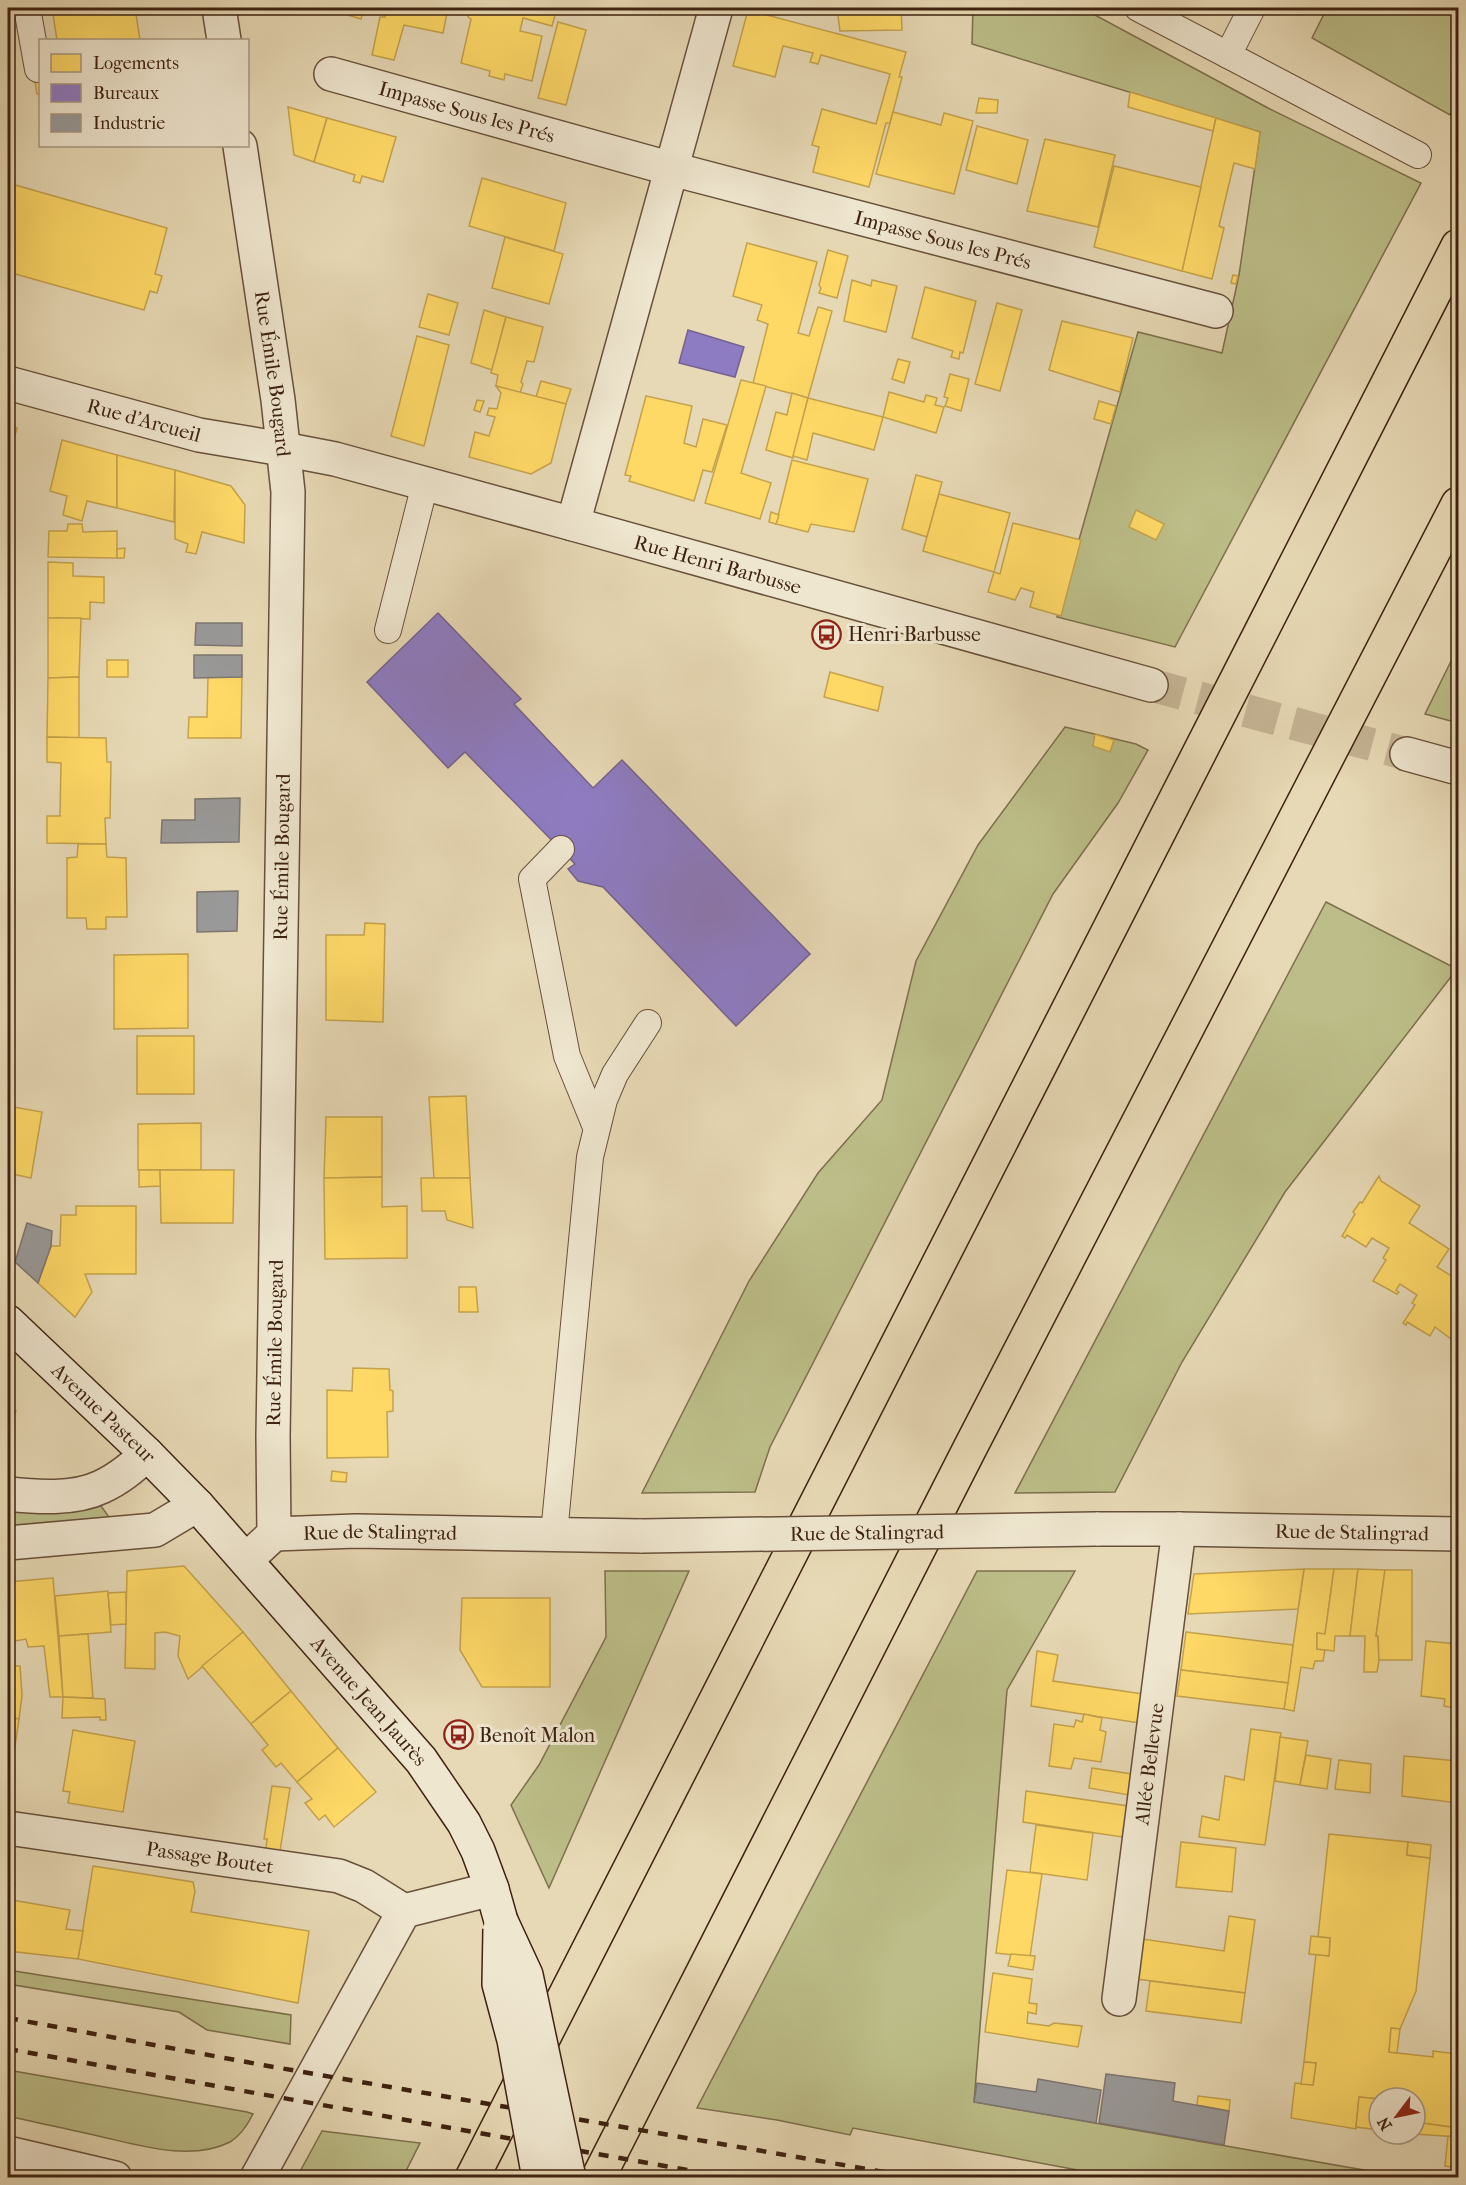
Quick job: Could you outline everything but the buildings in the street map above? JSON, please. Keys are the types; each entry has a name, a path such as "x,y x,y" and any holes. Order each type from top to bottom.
{"highway":[{"path":"472,2178 1458,246"},
{"path":"598,2178 969,1449 1458,504"}],"street":[{"path":"219,8 224,39"},
{"path":"573,524 716,8"},
{"name":"Impasse Sous les Prés","path":"331,74 672,169 1216,311"},
{"name":"Rue Émile Bougard","path":"240,147 278,400 288,492 274,1534"},
{"name":"Rue d'Arcueil","path":"8,382 199,435 283,449"},
{"name":"Rue Henri Barbusse","path":"283,449 335,459 1150,685"},
{"path":"1407,754 1458,768"},
{"name":"Avenue Pasteur","path":"8,1322 147,1454 197,1505"},
{"path":"8,1494 74,1495 99,1488 124,1474 147,1454"},
{"path":"8,1543 155,1530 197,1505"},
{"name":"Avenue Jean Jaurès","path":"197,1505 421,1760 464,1823 478,1851 501,1921 526,1975 569,2178"},
{"name":"Rue de Stalingrad","path":"274,1534 356,1531 642,1536 1179,1529 1458,1534"},
{"name":"Allée Bellevue","path":"1119,1999 1179,1529"},
{"path":"246,1560 274,1534"},
{"name":"Passage Boutet","path":"8,1828 339,1876 364,1886 404,1911"},
{"path":"257,2178 404,1911 492,1889"},
{"name":"Avenue Jean Jaurès","path":"501,1921 499,1984 514,2040 539,2178"},
{"path":"8,2152 115,2178"}],"lane":[{"path":"27,8 38,69"},
{"path":"1228,56 1252,8"},
{"path":"1149,11 1228,56 1418,155"},
{"path":"388,630 424,484"},
{"path":"561,849 532,879 567,1056 596,1127"},
{"path":"554,1534 590,1157 603,1100 615,1074 648,1023"}],"green space":[{"path":"973,8 1082,8 1268,108 1421,183 1175,647 1057,617 1138,332 1222,353 1239,275 1260,132 972,44"},
{"path":"1327,8 1458,8 1458,93 1450,115 1312,38"},
{"path":"1458,647 1458,723 1425,714"},
{"path":"1065,727 1136,744 1148,750 1118,803 1053,894 770,1447 755,1492 642,1493 749,1281 818,1173 882,1100 916,961 978,845"},
{"path":"1326,902 1457,969 1285,1192 1182,1362 1115,1492 1015,1493"},
{"path":"101,1506 114,1524 8,1533 8,1508 56,1512"},
{"path":"605,1571 689,1571 549,1888 511,1805 539,1765 606,1637"},
{"path":"977,1571 1075,1571 1007,1690 974,2102 1404,2177 1115,2177 853,2128 850,2135 777,2120 697,2108"},
{"path":"8,1970 291,2015 290,2044 207,2030 179,2012 8,1984"},
{"path":"8,2070 253,2114 237,2136 230,2142 215,2148 181,2151 147,2147 8,2116"},
{"path":"322,2131 420,2143 403,2177 297,2177"}],"tunnel":[{"path":"1151,685 1407,754"}],"railway":[{"path":"8,2018 268,2066 919,2178"},
{"path":"8,2049 732,2178"}],"place":[{"name":"Henri Barbusse","path":"827,634"},
{"name":"Benoît Malon","path":"458,1735"}]}
